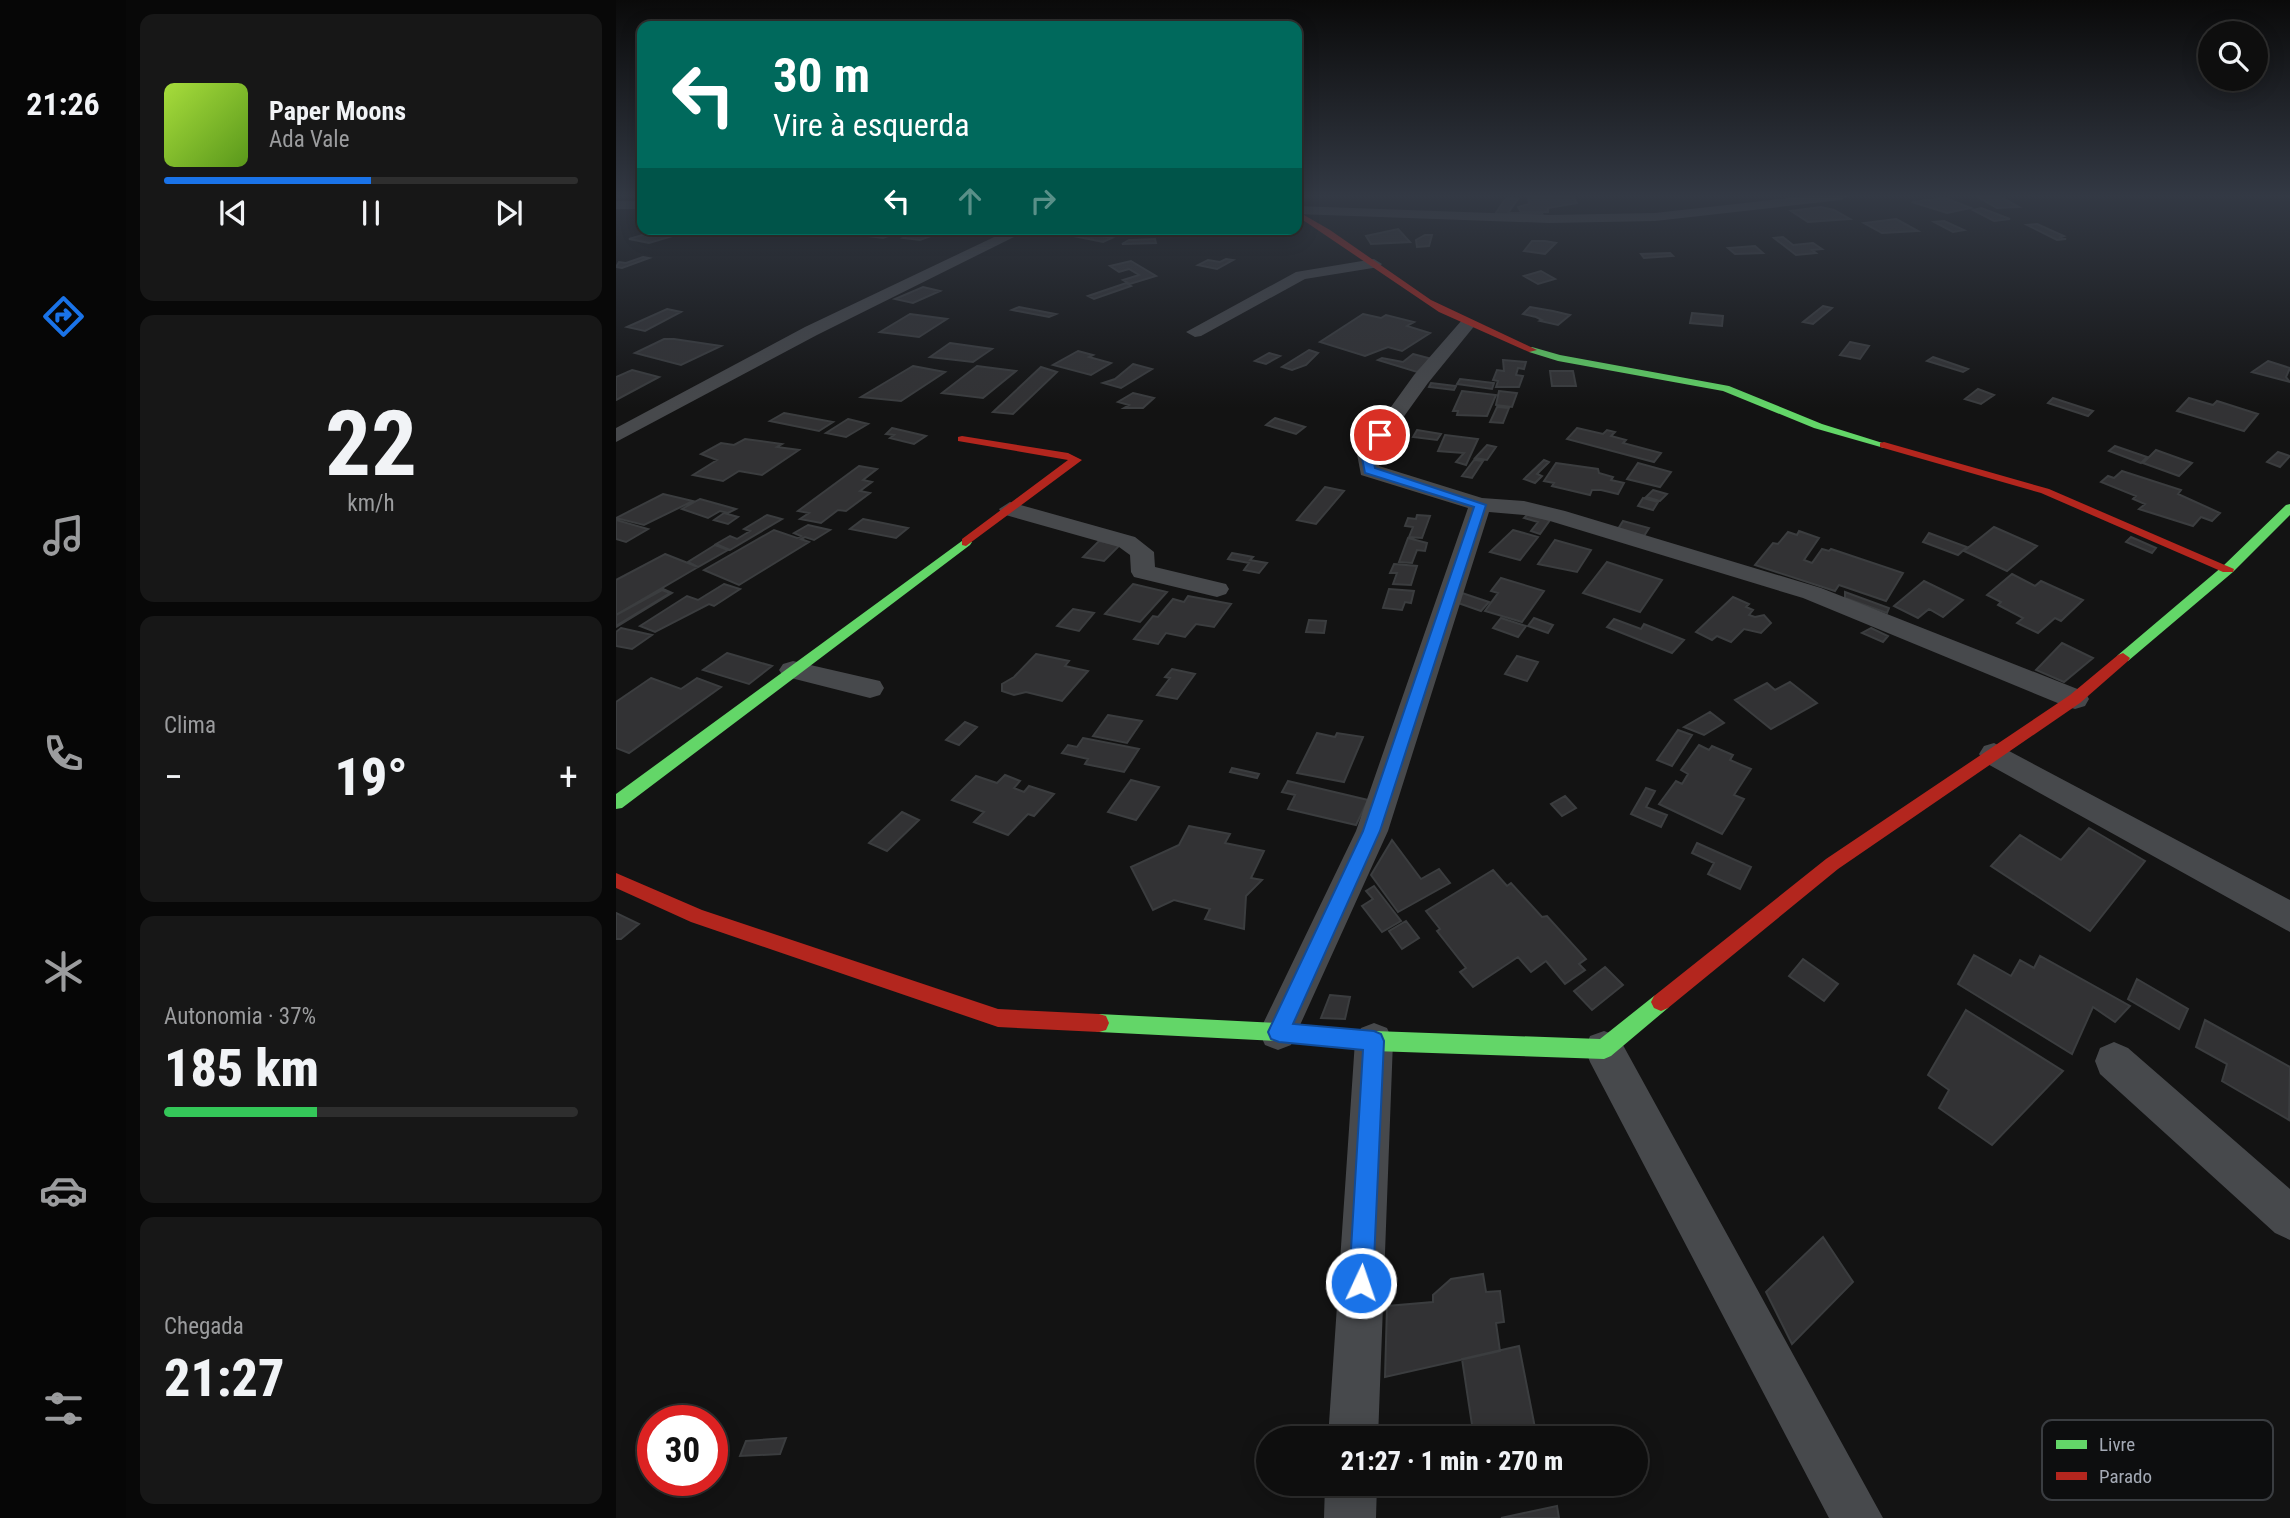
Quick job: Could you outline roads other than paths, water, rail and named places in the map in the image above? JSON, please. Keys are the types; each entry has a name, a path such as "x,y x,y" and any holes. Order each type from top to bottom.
{"street":[{"path":"617,435 811,331 944,267"},
{"path":"1195,332 1301,275 1355,267"},
{"path":"1378,267 1415,294 1468,324 1558,358 1698,381 1725,388 1818,426 2045,491 2228,569"},
{"path":"1468,324 1421,379 1367,453 1369,470 1480,505 1524,508 1557,516 1812,593 2075,699"},
{"path":"616,803 1076,460 962,439"},
{"path":"1279,1032 1372,831 1480,505"},
{"path":"616,880 697,916 998,1018 1279,1032 1374,1041 1604,1049 1832,864 2075,699 2228,569 2290,508"},
{"path":"1010,509 1126,542 1142,552 1143,572 1217,589"},
{"path":"793,670 870,688"},
{"path":"1994,754 2290,917"},
{"path":"1354,1426 1374,1041"},
{"path":"1604,1049 1857,1518"},
{"path":"2114,1061 2290,1218"},
{"path":"1350,1518 1351,1496"}]}
